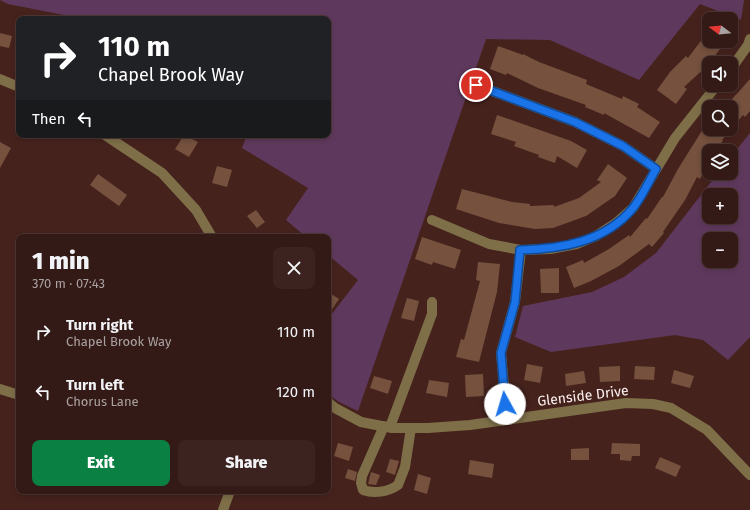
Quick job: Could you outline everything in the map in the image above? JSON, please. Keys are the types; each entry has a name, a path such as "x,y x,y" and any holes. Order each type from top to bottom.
{"street":[{"path":"738,59 748,45 750,38"},
{"path":"0,79 16,86"},
{"path":"476,85 575,122 623,146 656,169"},
{"path":"432,220 489,244 520,250 550,250 577,244 616,223 633,208 675,138 711,92"},
{"path":"110,138 162,173 196,210 210,234"},
{"path":"507,420 501,353 515,302 520,250"},
{"path":"411,428 405,467 398,485 383,492 369,492 363,490 360,483 362,476 387,427 432,314 432,302"},
{"path":"0,388 16,394"},
{"name":"Glenside Drive","path":"331,405 361,422 387,427 411,428 470,425 626,403 665,406 671,408 707,430 750,475"},
{"path":"223,510 229,494"}],"shaded area":[{"path":"0,0 744,0 741,20 738,19 738,12 720,12 700,4 639,80 550,40 486,39 358,411 339,402 331,396 331,315 358,280 331,258 331,234 302,234 286,220 308,188 242,148 246,138 331,138 331,16 69,16 8,4"},
{"path":"750,133 750,337 728,360 703,340 675,335 551,352 515,337 523,306 592,292 624,277 656,253 702,194 702,224 738,224 738,188 706,188 713,180 738,180 738,148"}],"building":[{"path":"0,33 12,36 9,48 0,46"},
{"path":"702,39 702,48 721,48 715,56 702,56 702,71 684,87 687,89 676,104 657,90 670,72 686,56 688,58"},
{"path":"498,46 523,54 539,62 587,80 586,84 622,99 623,96 639,104 637,107 660,122 649,138 604,113 604,115 585,107 586,105 538,88 507,73 506,75 490,69"},
{"path":"750,79 750,111 745,117 743,115 738,121 738,100 731,100"},
{"path":"497,115 571,141 587,150 577,168 557,156 555,163 538,157 539,155 514,146 516,142 491,134"},
{"path":"702,131 702,136 725,136 721,144 702,144 702,176 700,179 697,177 685,200 663,232 664,233 652,247 649,244 619,266 574,288 566,267 583,260 584,263 609,249 629,235 630,237 646,218 647,219 663,197 678,169"},
{"path":"182,138 190,138 198,142 189,157 175,149"},
{"path":"0,142 11,148 0,168"},
{"path":"608,164 627,178 615,196 586,216 553,228 535,229 499,223 456,209 462,189 512,202 530,204 530,206 554,205 554,207 579,198 601,182 597,180"},
{"path":"217,166 232,170 227,187 212,183"},
{"path":"98,174 127,195 119,206 90,185"},
{"path":"256,210 265,222 257,228 247,216"},
{"path":"422,237 461,250 455,269 433,262 432,265 415,259"},
{"path":"478,262 500,264 497,292 479,362 456,357 461,339 464,340 480,281 476,280"},
{"path":"559,268 559,293 541,293 540,269"},
{"path":"331,294 339,299 331,311"},
{"path":"407,298 419,301 414,321 401,318"},
{"path":"527,364 543,367 540,383 524,380"},
{"path":"620,366 620,381 600,382 599,367"},
{"path":"635,366 655,367 654,380 634,379"},
{"path":"674,370 694,376 690,388 671,383"},
{"path":"584,371 586,383 566,386 565,374"},
{"path":"483,374 484,396 466,397 465,375"},
{"path":"374,376 392,381 388,394 370,388"},
{"path":"429,380 449,383 447,397 426,393"},
{"path":"338,443 353,447 349,461 334,456"},
{"path":"612,443 640,444 640,456 632,456 631,461 620,460 620,454 611,454"},
{"path":"589,448 589,460 571,460 571,449"},
{"path":"660,457 681,466 676,477 655,468"},
{"path":"390,459 399,461 395,475 386,472"},
{"path":"470,460 494,464 492,478 468,474"},
{"path":"348,469 357,472 355,481 345,478"},
{"path":"371,472 380,475 376,485 368,484"},
{"path":"418,474 431,478 427,494 414,490"}],"route":[{"path":"476,85 575,122 623,146 656,169 633,208 616,223 596,236 577,244 550,250 520,250 519,277 515,302 501,353 505,404"}]}
